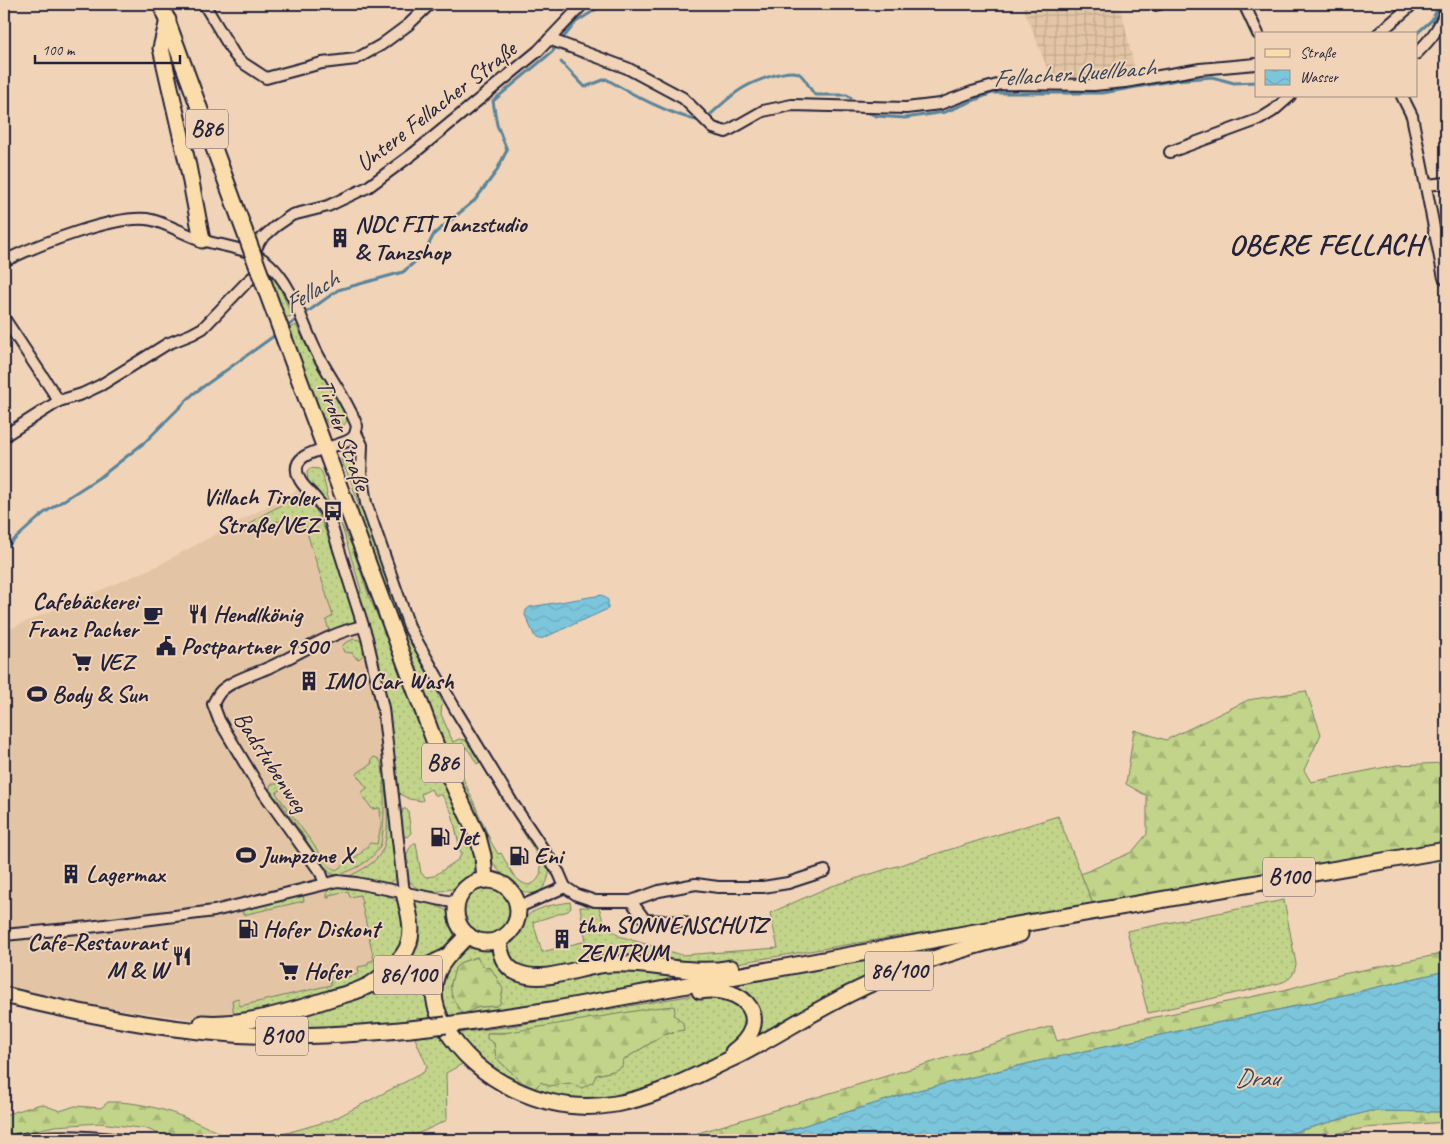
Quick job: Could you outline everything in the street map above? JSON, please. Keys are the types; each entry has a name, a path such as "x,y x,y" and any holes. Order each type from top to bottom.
{"main road":[{"name":"Tiroler Straße","path":"161,4 441,759 478,837 483,856 485,880"},
{"path":"168,20 161,48 190,175 202,240"},
{"name":"B100","path":"4,995 110,1019 200,1031 281,1036 347,1035 410,1029 551,1010 1099,910 1446,850"},
{"path":"485,880 495,881 504,885 514,896 517,915 512,928 499,938 484,941 468,935 459,924 456,915 457,903 462,892 472,884 485,880"},
{"path":"154,1025 178,1021 235,1022 271,1016 366,987 404,955 410,940 411,927 404,893"},
{"name":"86/100","path":"468,935 441,966 433,993 436,1010 449,1035 465,1054 503,1084 527,1095 581,1107 610,1105 638,1100 665,1091 742,1053 848,994 886,977 935,957 983,943 1087,920 1099,910"},
{"path":"499,938 500,954 506,965 516,972 529,976 543,977 609,964 634,964 691,970 726,969 761,963 787,966"},
{"name":"86/100","path":"366,987 411,974 448,956"},
{"name":"86/100","path":"651,991 681,994 713,989 731,992 742,998 750,1006 753,1018 751,1032 746,1041 711,1068"}],"street":[{"path":"204,4 234,54 240,61 266,78 322,63 356,58 381,45 430,4"},
{"name":"Untere Fellacher Straße","path":"254,253 260,240 292,215 328,206 368,187 461,116 538,51 557,42 583,4"},
{"path":"1244,4 1257,32"},
{"path":"1381,32 1413,4"},
{"path":"1418,52 1432,38 1442,22 1446,10"},
{"path":"557,42 627,68 683,98 713,128 726,132 763,111 792,105 906,108 940,104 1001,84 1094,85 1125,82 1200,69 1255,64"},
{"path":"1170,152 1260,119 1288,98"},
{"path":"1403,98 1412,116 1444,278"},
{"path":"1426,185 1446,183"},
{"path":"4,261 29,249 102,225 138,219 152,220 202,240 254,253 269,264 288,287 302,322 357,426 356,433 348,441 324,447 304,456 297,466 297,474 299,480 323,507 329,518 373,660 383,708 404,893"},
{"path":"1434,233 1446,232"},
{"path":"4,436 59,401 82,394 101,385 167,344 203,328 246,283 269,264"},
{"path":"4,318 59,401"},
{"path":"356,433 362,445 361,472 366,503 410,629 457,712 513,804 560,873 565,887 577,895 595,901 631,901 659,891 696,884 718,887 763,887 788,883 825,871"},
{"name":"Badstubenweg","path":"325,884 321,872 256,782 219,720 212,704 221,691 234,683 326,638 363,626"},
{"path":"4,935 89,927 214,911 338,881 457,903"},
{"path":"517,908 565,887"},
{"path":"631,901 645,920 684,922"},
{"path":"17,1140 94,1137 120,1140"}],"shaded area":[{"path":"1022,4 1120,4 1136,75 1083,81 1051,78"},
{"path":"299,489 313,500 329,528 372,675 399,873 392,952 368,976 234,1017 191,1019 4,994 4,631 157,566"}],"green space":[{"path":"269,277 273,278 279,286 292,316 285,318"},
{"path":"296,325 314,361 346,416 347,421 341,429 331,427 322,418 289,329"},
{"path":"352,450 357,454 359,466 357,487 361,507 402,618 403,627 442,701 441,714 453,742 459,739 465,740 481,761 477,764 465,747 457,752 461,758 456,762 491,842 498,854 501,853 516,878 530,885 537,880 541,873 540,865 538,857 519,824 548,867 549,876 545,885 539,891 532,894 517,888 493,863 449,764 362,528 357,507 359,506 351,481 341,460 344,452"},
{"path":"310,468 319,469 322,472 332,513 321,496 308,482 307,471"},
{"path":"302,494 316,510 326,532 329,531 355,615 354,623 332,633 329,631 326,620 333,616 305,526 297,527 294,521 282,520 238,534 259,517"},
{"path":"341,524 352,546 370,599 403,672 476,847 473,874 466,882 451,889 441,891 423,890 411,883 407,874 405,865 409,863 406,858 409,849 414,843 416,843 421,873 426,877 434,876 459,859 461,854 452,813 442,795 434,795 431,789 421,794 422,801 409,799 396,792 384,687 359,596 361,590"},
{"path":"354,639 364,644 365,653 359,659 352,653 344,652 342,647 345,643"},
{"path":"1306,691 1321,734 1304,770 1311,782 1396,765 1446,763 1446,842 1093,904 1081,874 1132,852 1147,834 1147,796 1126,784 1134,730 1166,740 1248,700"},
{"path":"374,757 380,760 384,789 384,817 380,846 372,856 358,867 342,873 331,874 281,803 268,790 271,784 280,784 282,788 276,793 329,866 336,870 361,853 370,843 377,844 381,826 380,808 372,809 361,793 367,788 356,774 371,764"},
{"path":"384,769 388,786 391,833 398,865 396,877 387,884 348,877 376,860 385,843 387,822"},
{"path":"403,809 408,811 411,833 407,837 402,835 400,819"},
{"path":"1058,816 1093,904 725,965 540,974 513,966 506,949 509,940 523,920 532,912 547,906 570,902 571,908 568,911 533,922 542,952 586,941 580,907 599,907 603,921 619,936 682,955 778,948 770,913 829,887"},
{"path":"488,886 497,888 505,893 510,901 512,910 510,919 505,927 497,932 488,934 479,932 471,927 466,919 464,910 466,901 471,893 479,888"},
{"path":"343,887 377,892 386,895 399,904 403,911 404,919 404,947 381,970 342,991 234,1017 232,1000 238,998 240,1006 331,985 329,976 338,979 359,974 358,967 368,965 368,962 374,960 360,895 350,897 348,891 329,895 329,898 327,898 327,893 332,888"},
{"path":"303,895 304,901 243,915 242,909"},
{"path":"408,899 432,904 445,910 452,917 455,925 454,933 444,949 429,961 381,980 406,958"},
{"path":"1284,900 1296,964 1290,978 1276,984 1148,1013 1127,931"},
{"path":"946,944 949,946 948,949 755,1042 735,985 738,982"},
{"path":"495,945 512,974 600,968 675,974 677,977 676,981 528,1008 446,1018 441,1001 440,987 449,965 468,949 477,946","holes":["477,957 496,1006 479,1007 450,986 455,968 462,962"]},
{"path":"1446,953 1446,971 1301,1005 1039,1061 919,1090 757,1140 675,1140 1052,1026 1057,1041 1146,1019 1284,990 1343,974"},
{"path":"477,957 482,966 491,968 503,989 500,1004 479,1007 463,1014 452,996 452,980 455,968 462,962"},
{"path":"434,967 434,1019 374,1027 278,1030 240,1029"},
{"path":"715,993 728,996 745,1011 746,1030 741,1039 715,1059 680,1077 636,1094 621,1097 576,1100 542,1094 528,1089 514,1083 488,1066 466,1045 457,1033 506,1027","holes":["487,1033 667,1033 623,1060 613,1071 596,1075 582,1088 569,1083 549,1086 541,1082 535,1088 523,1083 496,1058 494,1043"]},
{"path":"674,1006 674,1015 683,1023 684,1030 667,1033 623,1060 622,1067 596,1075 593,1082 582,1088 569,1083 549,1086 541,1082 535,1088 523,1083 496,1058 494,1043 487,1039 487,1033 504,1033"},
{"path":"442,1034 464,1063 446,1073 447,1120 400,1140 262,1140 332,1120 424,1072 427,1066 414,1036"},
{"path":"108,1102 157,1108 203,1125 233,1140 173,1140 147,1129 100,1123 55,1126 4,1137 4,1115 41,1104 60,1111 75,1106 101,1108"},
{"path":"1370,1111 1446,1112 1446,1122 1364,1128 1307,1140 1266,1140"}],"water":[{"path":"602,595 608,600 608,609 543,638 538,639 535,637 525,615 526,610 530,607"},
{"name":"Drau","path":"1446,971 1446,1112 1370,1111 1266,1140 757,1140 919,1090 1039,1061 1301,1005"}],"waterway":[{"name":"Fellach","path":"285,328 338,290 403,272 424,254 434,234 475,200 496,172 507,150 497,125 493,101 552,52 576,22 598,8 611,4"},
{"name":"Fellacher Quellbach","path":"1418,32 1432,20 1440,4"},
{"name":"Fellacher Quellbach","path":"561,62 585,87 606,79 664,109 700,121"},
{"name":"Fellacher Quellbach","path":"710,115 743,88 762,79 786,72 801,75 815,95 847,95 851,98"},
{"name":"Fellacher Quellbach","path":"867,112 876,116 905,118 945,112 992,93 1103,93 1177,80 1212,77 1234,83 1255,82"},
{"name":"Fellach","path":"4,549 44,513 103,475 145,442 193,394 278,333"}],"railway":[{"path":"1394,1140 1446,1135"}],"place":[{"name":"NDC FIT Tanzstudio & Tanzshop","path":"340,238"},
{"name":"Villach Tiroler Straße/VEZ","path":"333,511"},
{"name":"Hendlkönig","path":"198,614"},
{"name":"Cafebäckerei Franz Pacher","path":"153,615"},
{"name":"Postpartner 9500","path":"166,646"},
{"name":"VEZ","path":"82,662"},
{"name":"IMO Car Wash","path":"309,681"},
{"name":"Body & Sun","path":"37,694"},
{"name":"Jet","path":"440,837"},
{"name":"Jumpzone X","path":"246,855"},
{"name":"Eni","path":"519,856"},
{"name":"Lagermax","path":"71,874"},
{"name":"Hofer Diskont","path":"248,929"},
{"name":"thm SONNENSCHUTZ ZENTRUM","path":"562,939"},
{"name":"Cafe-Restaurant M & W","path":"182,956"},
{"name":"Hofer","path":"289,971"}],"district":[{"name":"OBERE FELLACH","path":"1326,244"}]}
